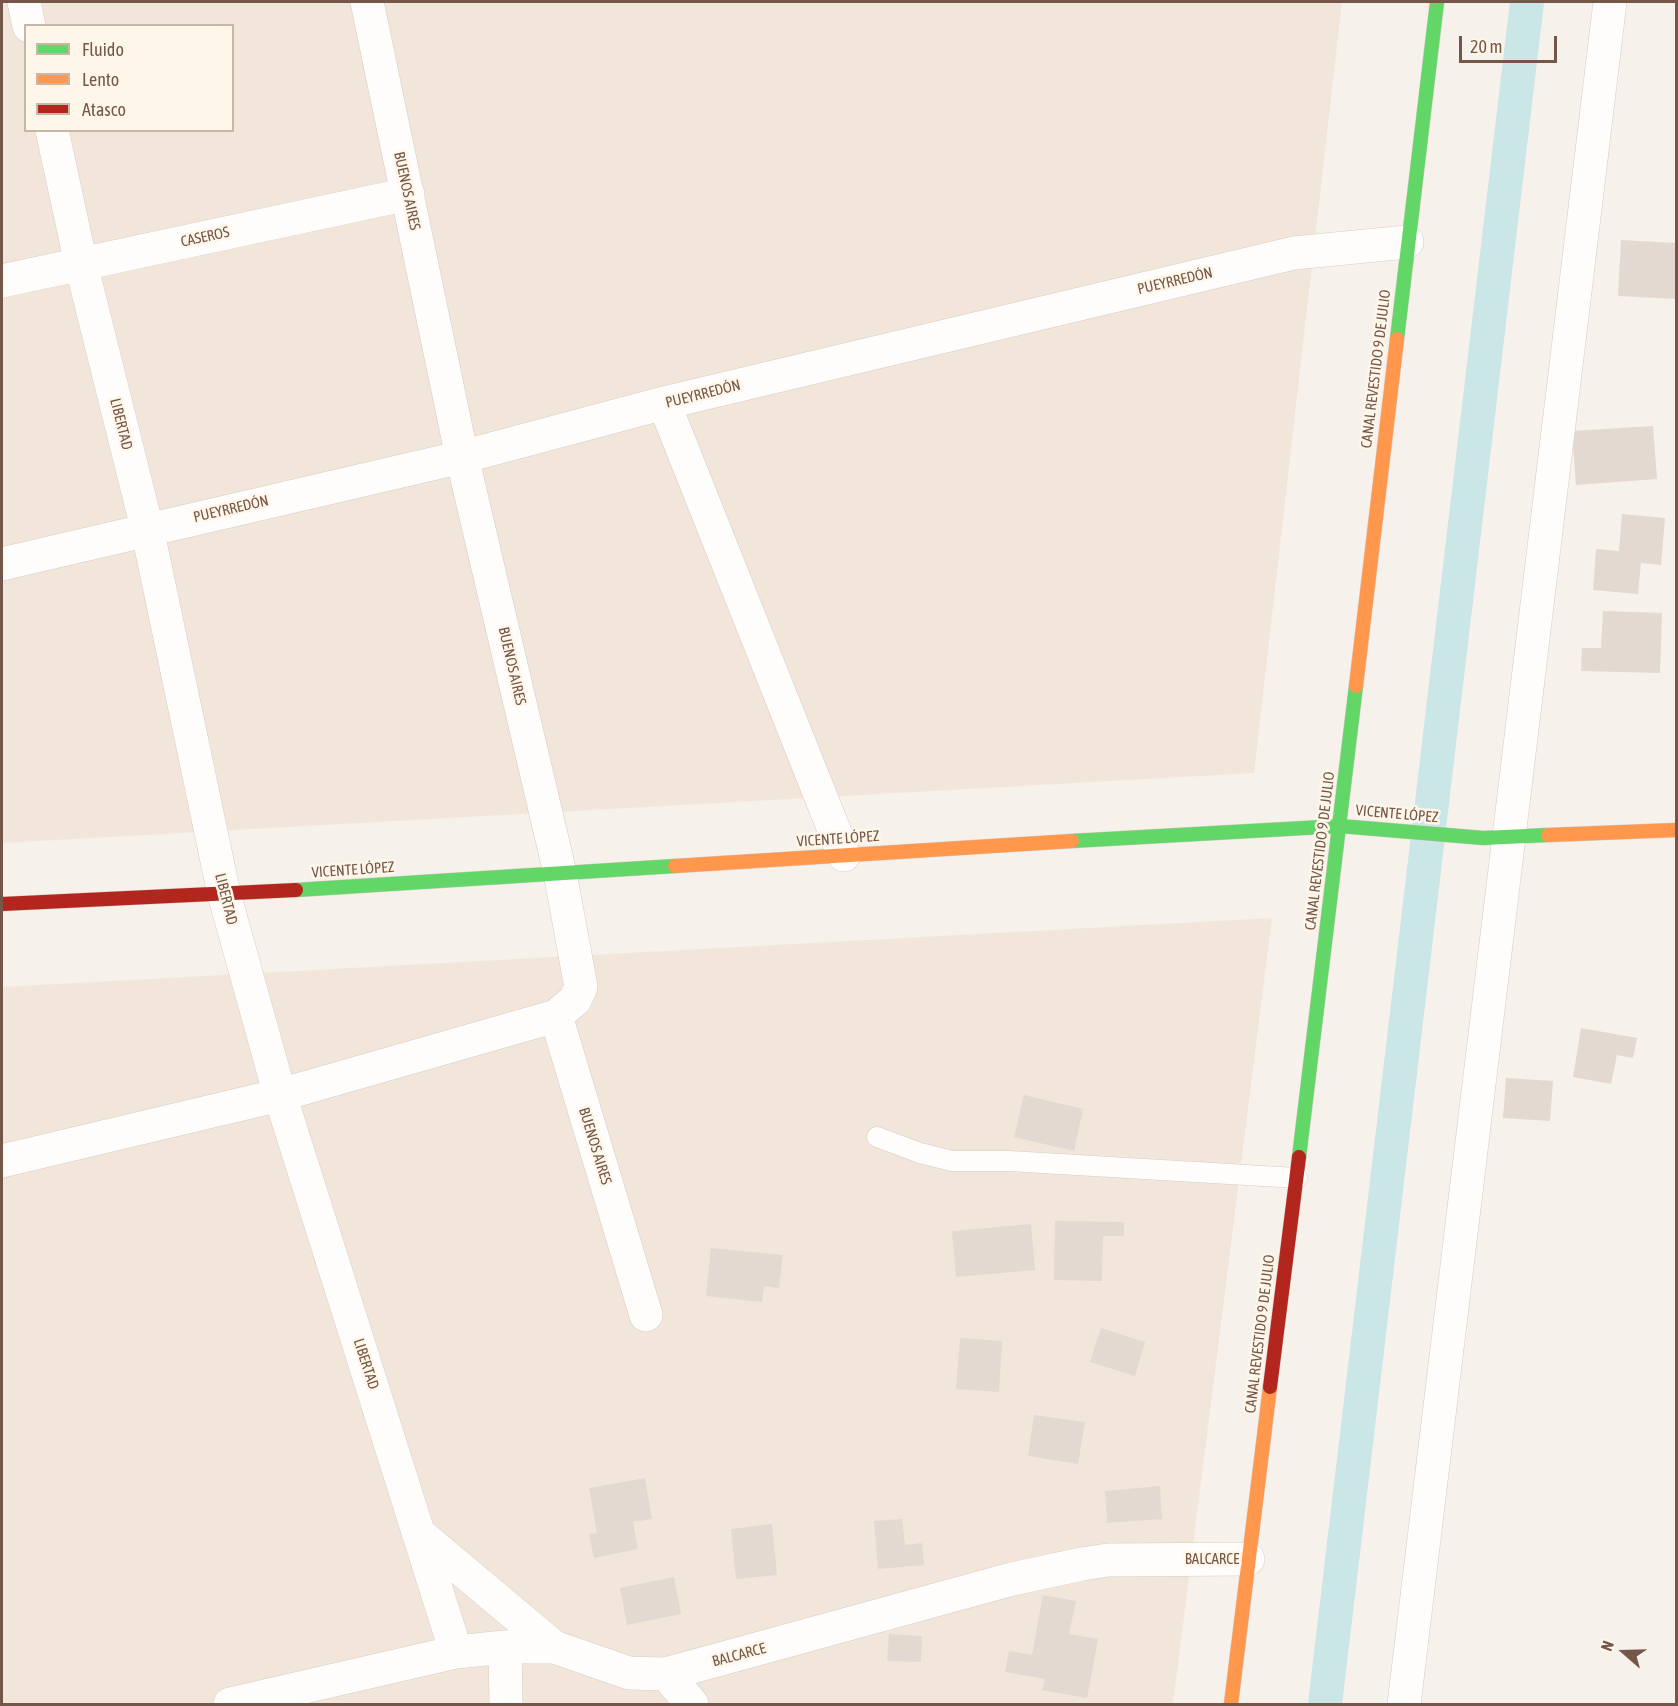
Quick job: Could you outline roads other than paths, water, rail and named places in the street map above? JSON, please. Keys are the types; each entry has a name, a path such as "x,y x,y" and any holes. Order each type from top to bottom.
{"street":[{"path":"24,2 29,24"},
{"name":"BUENOS AIRES","path":"367,2 462,457 560,873 581,987 575,1000 556,1016 646,1315"},
{"name":"CANAL REVESTIDO 9 DE JULIO","path":"1231,1704 1340,826 1437,2"},
{"path":"1404,1704 1495,837 1610,2"},
{"name":"LIBERTAD","path":"52,132 81,264 147,528 224,894 280,1095 456,1652"},
{"name":"CASEROS","path":"2,281 408,194"},
{"name":"PUEYRREDÓN","path":"2,564 147,528 462,457 663,403 1294,253 1407,242"},
{"path":"663,403 844,855"},
{"name":"VICENTE LÓPEZ","path":"2,904 224,894 1340,826 1495,837 1677,830"},
{"path":"2,1161 280,1095 556,1016"},
{"path":"418,1533 554,1647"},
{"name":"BALCARCE","path":"230,1704 456,1652 505,1647 554,1647 629,1673 666,1674 1012,1580 1082,1564 1108,1560 1248,1559"},
{"path":"505,1647 506,1704"},
{"path":"666,1674 692,1704"}],"lane":[{"path":"877,1137 920,1153 952,1161 1009,1161 1297,1178"}],"waterway":[{"path":"1325,1704 1527,2"}]}
